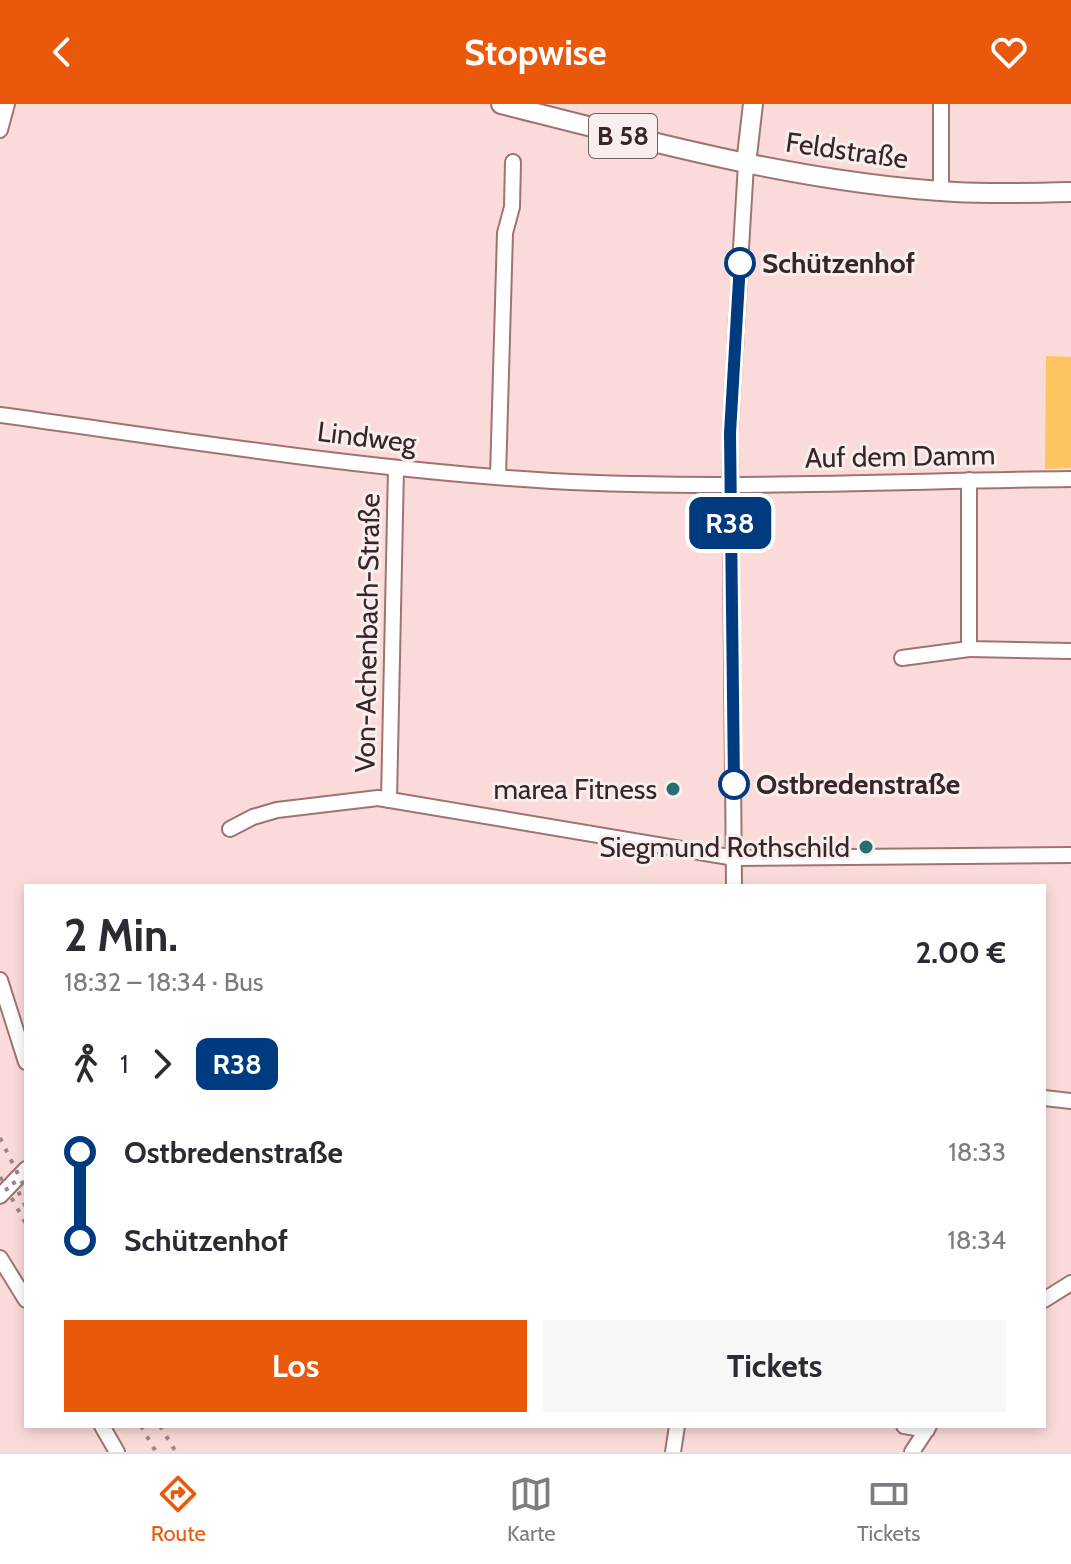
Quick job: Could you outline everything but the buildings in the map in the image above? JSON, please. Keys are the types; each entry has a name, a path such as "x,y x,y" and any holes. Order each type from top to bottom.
{"main road":[{"name":"B 58","path":"501,104 746,164"},
{"path":"746,164 753,104"},
{"name":"Feldstraße","path":"746,164 941,191 1071,192"}],"street":[{"path":"0,130 7,104"},
{"name":"Feldstraße","path":"941,104 941,191"},
{"path":"498,477 505,233 512,207 513,162"},
{"path":"734,884 730,486 732,380 746,164"},
{"name":"Lindweg","path":"0,415 396,468 498,477 730,486"},
{"name":"Von-Achenbach-Straße","path":"389,800 396,468"},
{"name":"Auf dem Damm","path":"730,486 1071,479"},
{"path":"969,480 969,649"},
{"path":"902,658 969,649 1071,651"},
{"path":"230,829 253,817 288,808 378,798 735,858 1071,855"},
{"path":"0,980 24,1056"},
{"path":"1046,1098 1071,1101"},
{"path":"0,1196 24,1171"},
{"path":"0,1258 24,1297"},
{"path":"1046,1299 1071,1283"},
{"path":"103,1428 117,1452"},
{"path":"673,1452 677,1428"},
{"path":"912,1452 928,1428"}],"shaded area":[{"path":"1046,356 1071,357 1071,468 1045,469"}],"railway":[{"path":"0,1138 24,1186"},
{"path":"0,1177 24,1220"},
{"path":"13,1181 24,1203"},
{"path":"142,1428 156,1452"},
{"path":"161,1428 176,1452"}],"bus line":[{"name":"R38","path":"734,784 730,433 740,263"}],"place":[{"name":"Schützenhof","path":"740,263"},
{"name":"Ostbredenstraße","path":"734,784"},
{"name":"marea Fitness","path":"673,789"},
{"name":"Siegmund Rothschild","path":"866,847"}]}
